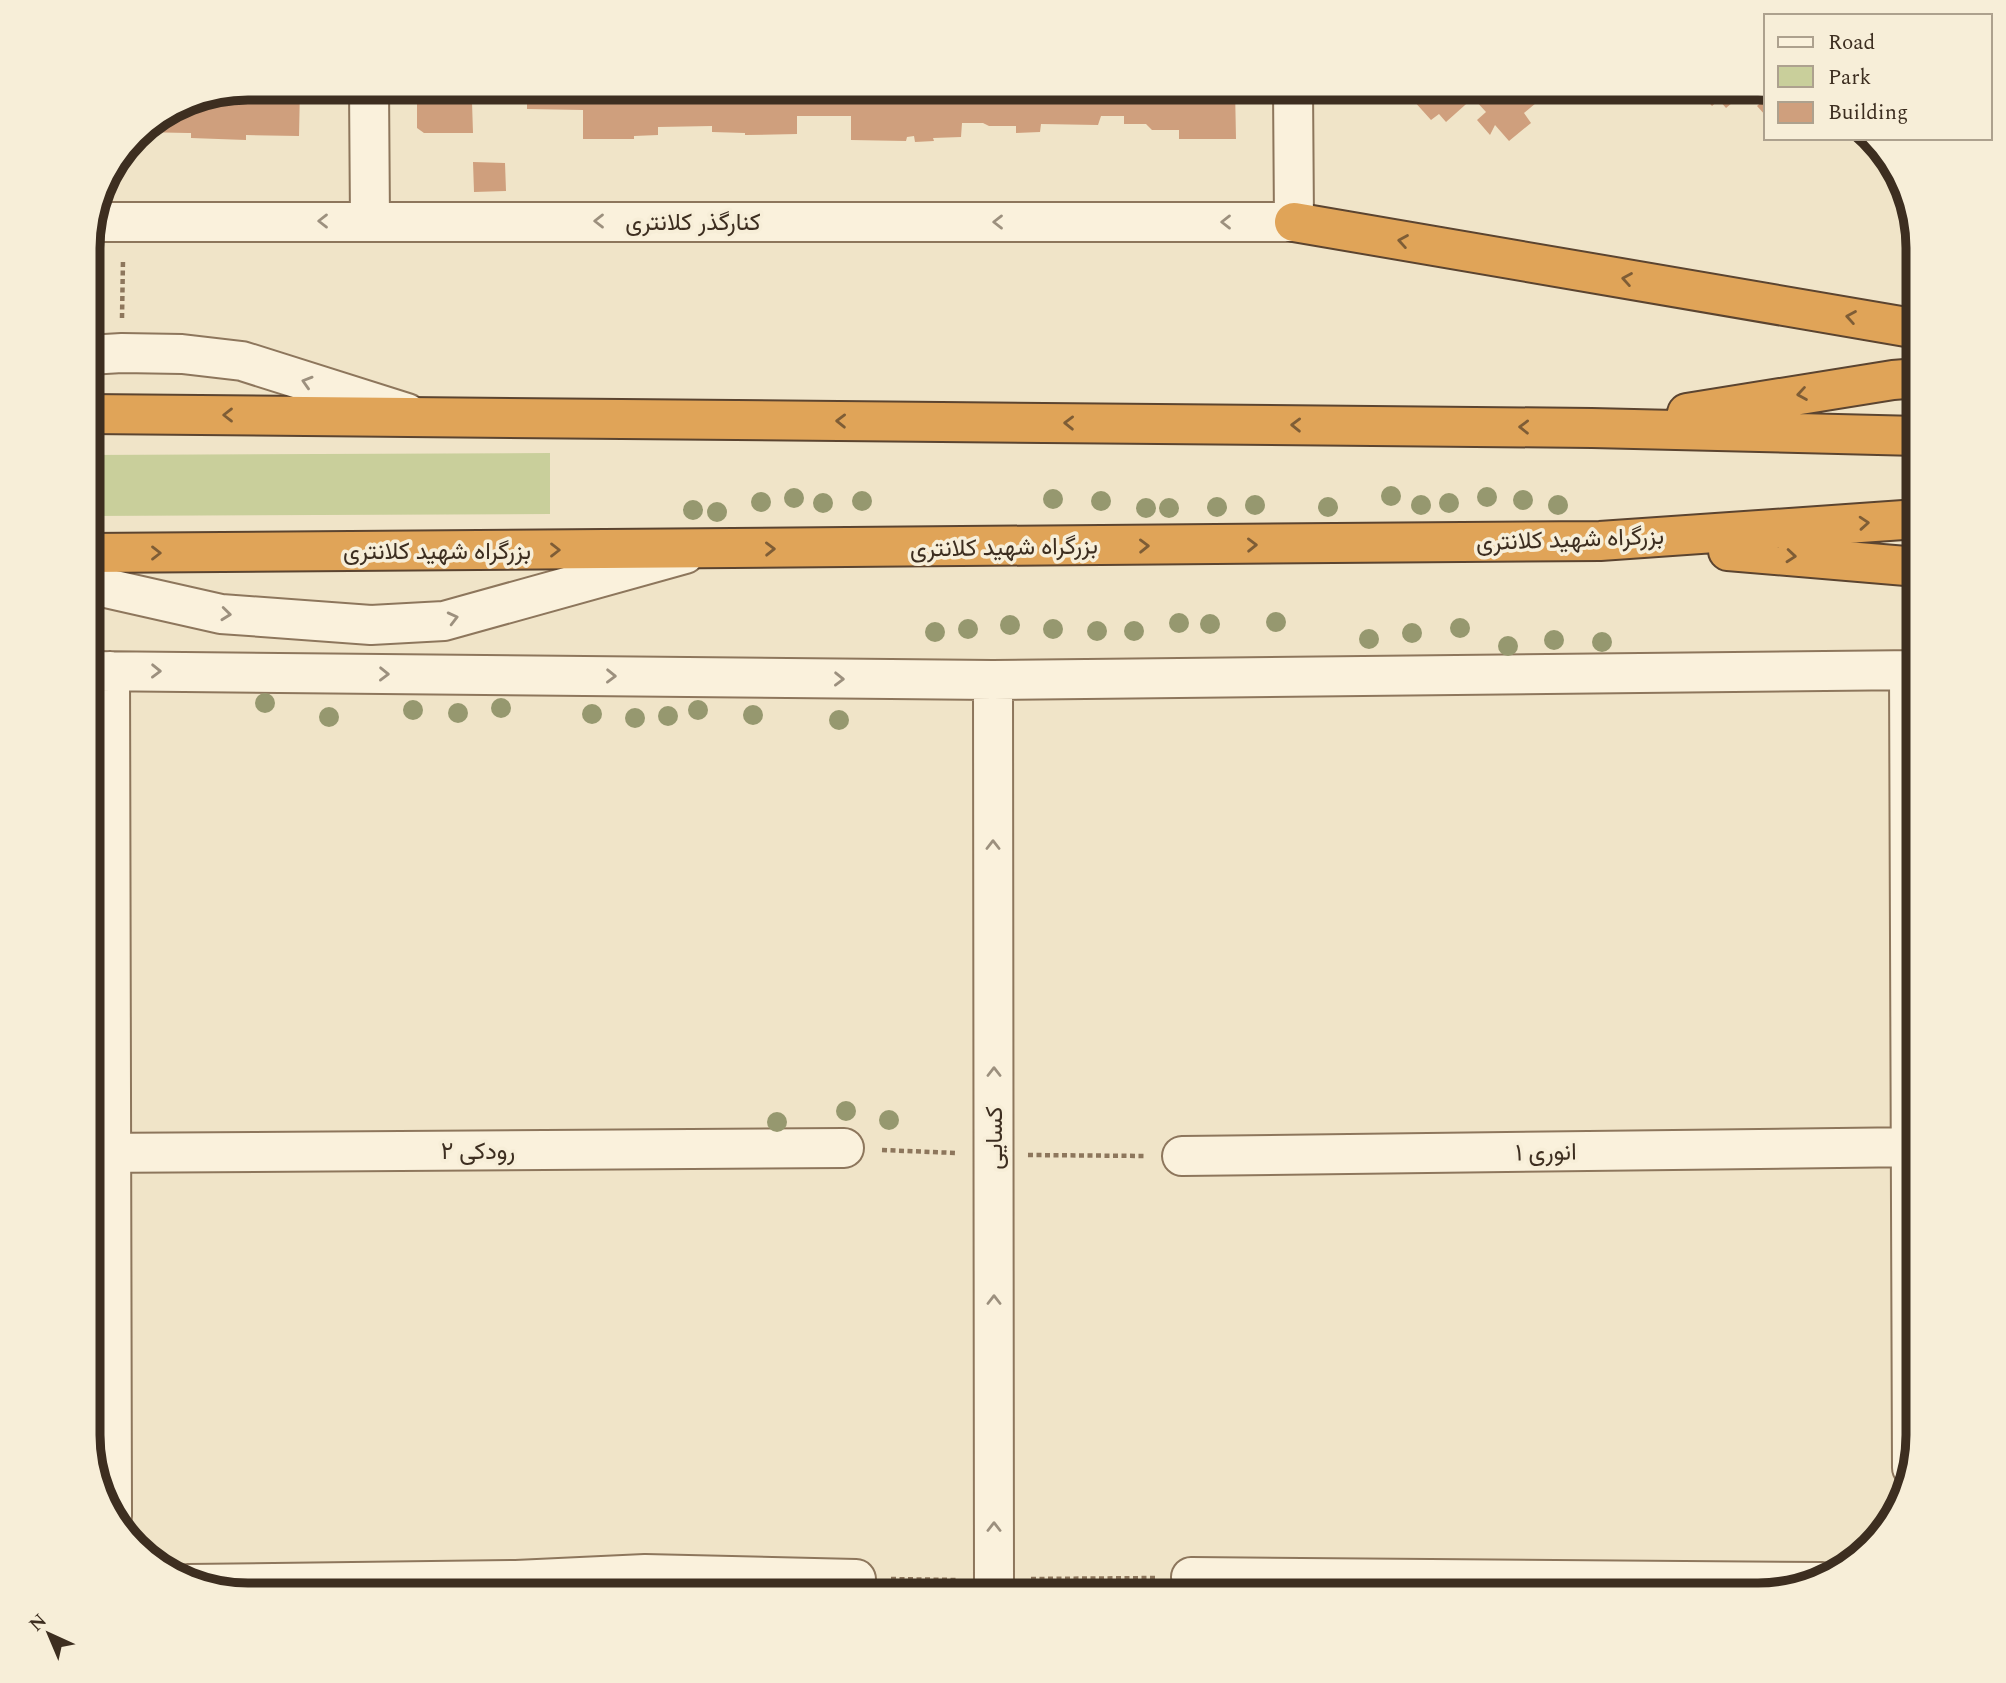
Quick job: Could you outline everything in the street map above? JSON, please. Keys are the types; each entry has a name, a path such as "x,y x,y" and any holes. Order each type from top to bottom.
{"highway":[{"path":"1294,222 1906,327"},
{"path":"1592,428 1906,380"},
{"path":"100,414 1592,428 1906,436"},
{"name":"بزرگراه شهید کلانتری","path":"100,553 1600,541 1906,520"},
{"path":"1600,541 1906,566"}],"street":[{"path":"369,100 370,221"},
{"path":"1293,100 1294,222"},
{"name":"کنارگذر کلانتری","path":"108,222 1294,222"},
{"path":"105,354 182,354 242,361 419,417"},
{"path":"100,587 221,614 371,625 444,621 702,550"},
{"path":"100,671 993,680 1906,670"},
{"name":"کسایی","path":"993,680 994,1583"},
{"name":"انوری ۱","path":"1182,1156 1906,1147"},
{"name":"رودکی ۲","path":"100,1153 844,1148"},
{"path":"100,1181 111,1492"},
{"path":"562,1583 645,1574 765,1583"},
{"path":"1191,1577 1779,1582"},
{"path":"837,1583 856,1579"}],"path":[{"path":"105,354 108,222"}],"green space":[{"path":"550,453 550,514 100,516 100,455"}],"building":[{"path":"238,100 300,100 299,136 246,135 246,140 191,138 191,133 155,132 191,111 210,105"},
{"path":"417,100 1235,100 1236,139 1179,139 1179,130 1152,130 1146,124 1124,124 1124,116 1101,116 1098,125 1041,124 1040,132 1016,133 1016,126 962,123 961,137 915,142 914,136 907,137 906,141 851,140 851,116 797,116 797,134 745,135 712,132 712,126 658,127 658,135 634,136 634,139 583,139 583,110 527,109 527,103 472,102 473,133 424,133 417,128"},
{"path":"1413,100 1471,100 1446,122 1439,114 1431,120"},
{"path":"1475,100 1533,100 1536,103 1524,113 1531,123 1509,141 1495,125 1490,135 1477,120 1486,112"},
{"path":"1707,100 1719,100 1712,106"},
{"path":"1719,100 1736,100 1726,108"},
{"path":"1764,100 1764,114 1757,106"},
{"path":"473,162 505,163 506,191 474,192"}]}
